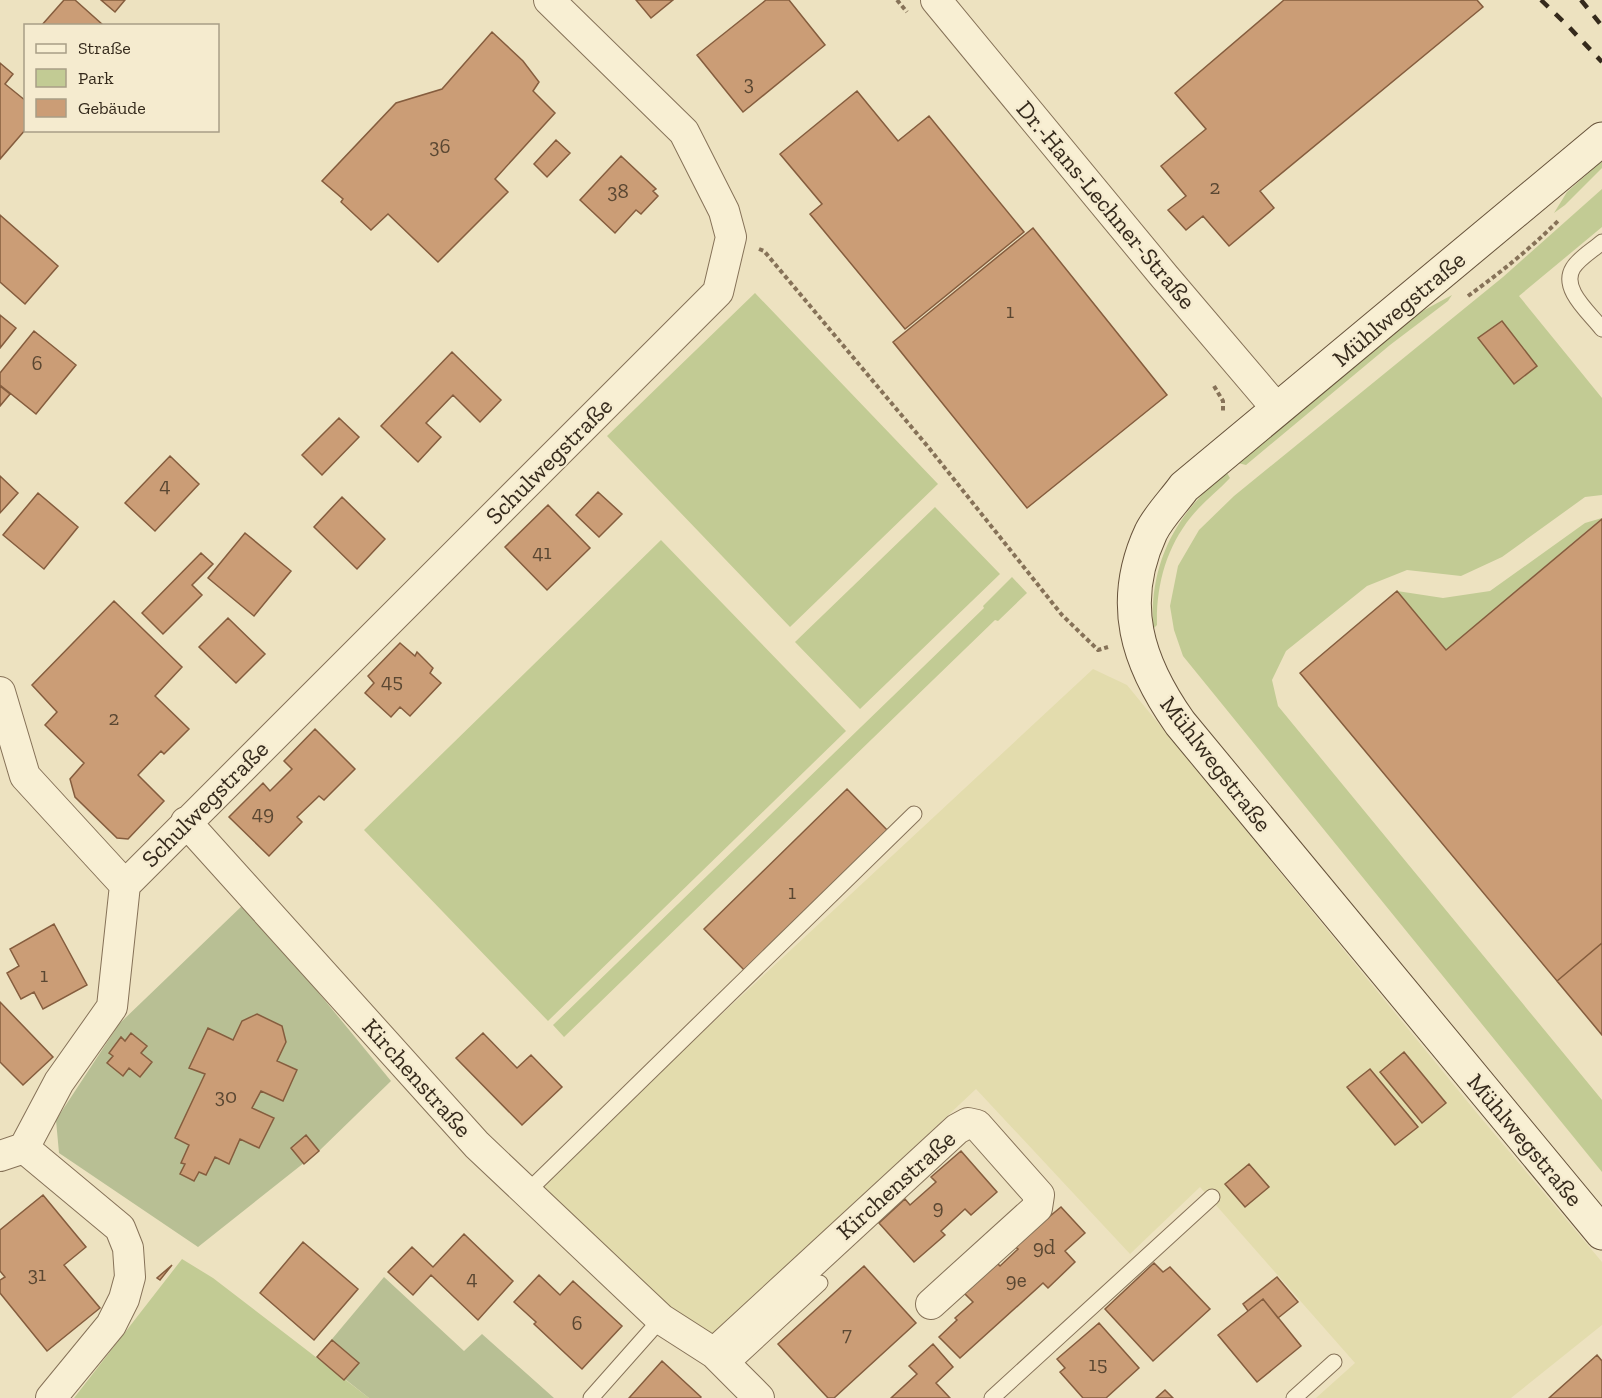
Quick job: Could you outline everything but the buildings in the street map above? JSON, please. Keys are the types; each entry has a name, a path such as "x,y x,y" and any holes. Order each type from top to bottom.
{"street":[{"name":"Schulwegstraße","path":"12,1152 112,1007 125,885 718,292 731,237 724,211 684,132 549,0"},
{"name":"Dr.-Hans-Lechner-Straße","path":"936,0 1156,267 1278,410"},
{"name":"Mühlwegstraße","path":"1602,140 1184,487 1152,531 1134,583 1138,637 1148,669 1163,699 1180,723 1602,1233"},
{"name":"Schulwegstraße","path":"0,692 25,776 125,885"},
{"name":"Kirchenstraße","path":"186,822 477,1145 661,1319 722,1360 759,1398"},
{"name":"Kirchenstraße","path":"722,1360 957,1129 968,1122 977,1125 1028,1180 1039,1195 1037,1208 931,1304"},
{"path":"12,1152 120,1228 128,1248 130,1277 124,1299 111,1325 51,1398"}],"lane":[{"path":"1602,242 1574,267 1569,279 1571,290 1602,329"},
{"path":"526,1193 914,814"},
{"path":"992,1398 1212,1197"},
{"path":"722,1360 820,1283"},
{"path":"591,1398 661,1319"},
{"path":"1294,1398 1334,1362"}],"path":[{"path":"731,237 764,251 928,448 1062,615 1098,650"}],"shaded area":[{"path":"1093,669 1127,685 1476,1112 1602,1262 1602,1325 1511,1398 1316,1398 1355,1363 1200,1187 1130,1254 976,1089 706,1343 536,1187"}],"green space":[{"path":"1602,161 1602,168 1554,213 1567,192"},
{"path":"1602,189 1602,227 1519,296 1602,398 1602,495 1585,497 1502,557 1461,576 1407,570 1367,586 1286,651 1272,680 1278,706 1602,1100 1602,1172 1183,656 1174,630 1170,606 1178,566 1199,530 1234,496 1503,277"},
{"path":"755,293 938,484 790,627 607,436"},
{"path":"1452,295 1448,301 1390,345 1246,465 1238,463 1417,314"},
{"path":"1227,473 1230,478 1195,512 1175,541 1164,568 1158,596 1157,625 1153,629 1157,575 1169,542 1187,512 1215,481"},
{"path":"935,507 1000,574 860,709 795,642"},
{"path":"1602,518 1446,650 1397,591 1443,598 1490,591 1585,523"},
{"path":"661,540 846,731 548,1021 364,830"},
{"path":"1012,577 1027,593 998,621 995,620 564,1037 553,1025 984,608 983,606"},
{"path":"245,903 391,1081 319,1151 198,1247 59,1153 56,1120 119,1024"},
{"path":"182,1259 213,1278 369,1398 74,1398"},
{"path":"384,1277 464,1351 482,1334 554,1398 369,1398 317,1357"}],"railway":[{"path":"1541,0 1602,62"},
{"path":"1581,0 1602,26"}]}
